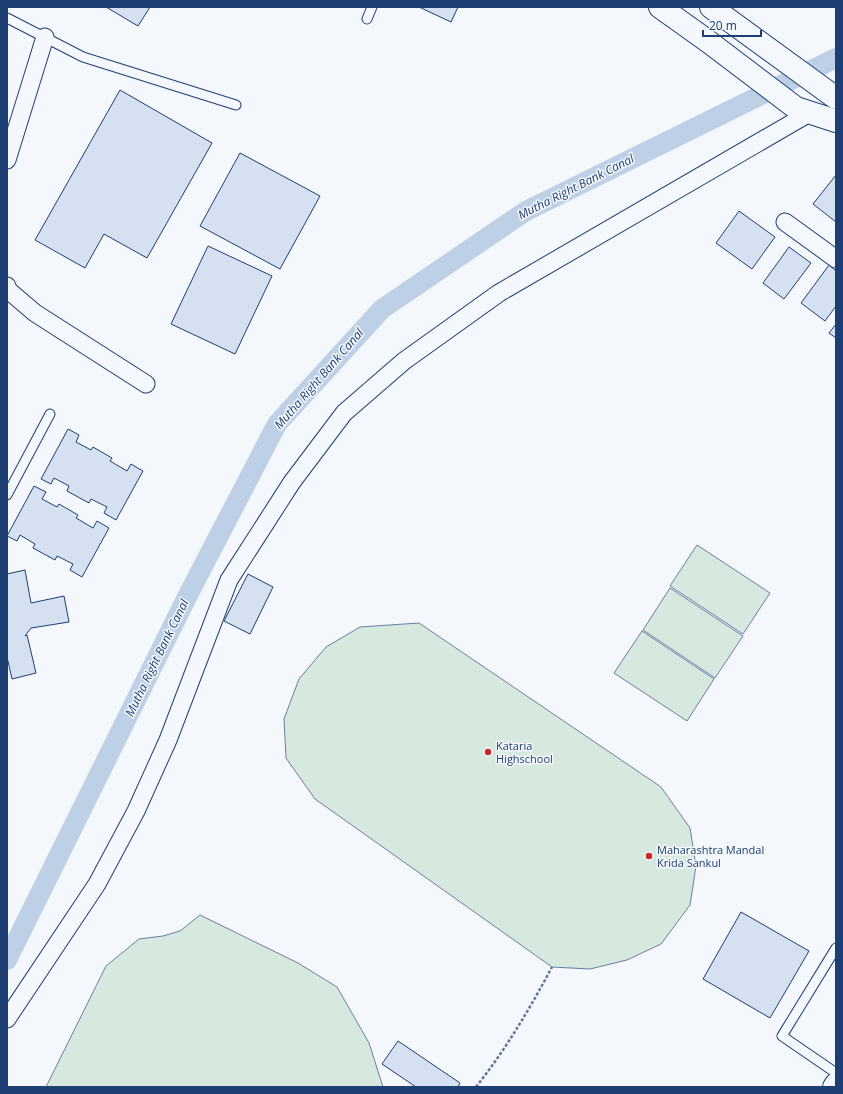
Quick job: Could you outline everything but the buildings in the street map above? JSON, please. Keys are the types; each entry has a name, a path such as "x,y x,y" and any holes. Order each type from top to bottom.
{"main road":[{"path":"660,7 836,137"},
{"path":"709,42 720,13 829,93 836,108"},
{"path":"801,112 836,121"}],"street":[{"path":"7,160 45,38"},
{"path":"7,1019 97,884 136,811 168,740 229,580 292,482 344,413 404,361 499,293 801,112"},
{"path":"785,222 836,259"},
{"path":"7,286 8,290 35,313 146,384"}],"lane":[{"path":"367,19 372,7"},
{"path":"7,18 83,57 236,105"},
{"path":"7,495 50,414"},
{"path":"836,948 782,1036 836,1073"}],"path":[{"path":"476,1087 502,1054 533,1004 552,967"}],"shaded area":[{"path":"697,545 770,593 743,634 670,586"},
{"path":"670,588 743,636 715,678 643,630"},
{"path":"419,623 661,787 690,828 696,866 690,905 661,944 627,960 590,969 552,967 315,799 286,758 284,719 299,679 326,647 360,627"},
{"path":"642,631 714,679 687,721 614,673"},
{"path":"200,915 298,963 337,987 369,1043 383,1087 46,1087 106,966 139,939 163,936 180,931"}],"waterway":[{"name":"Mutha Right Bank Canal","path":"7,960 187,597 277,424 382,309 526,211 836,58"}],"place":[{"name":"Kataria Highschool","path":"488,752"},
{"name":"Maharashtra Mandal Krida Sankul","path":"649,856"}]}
